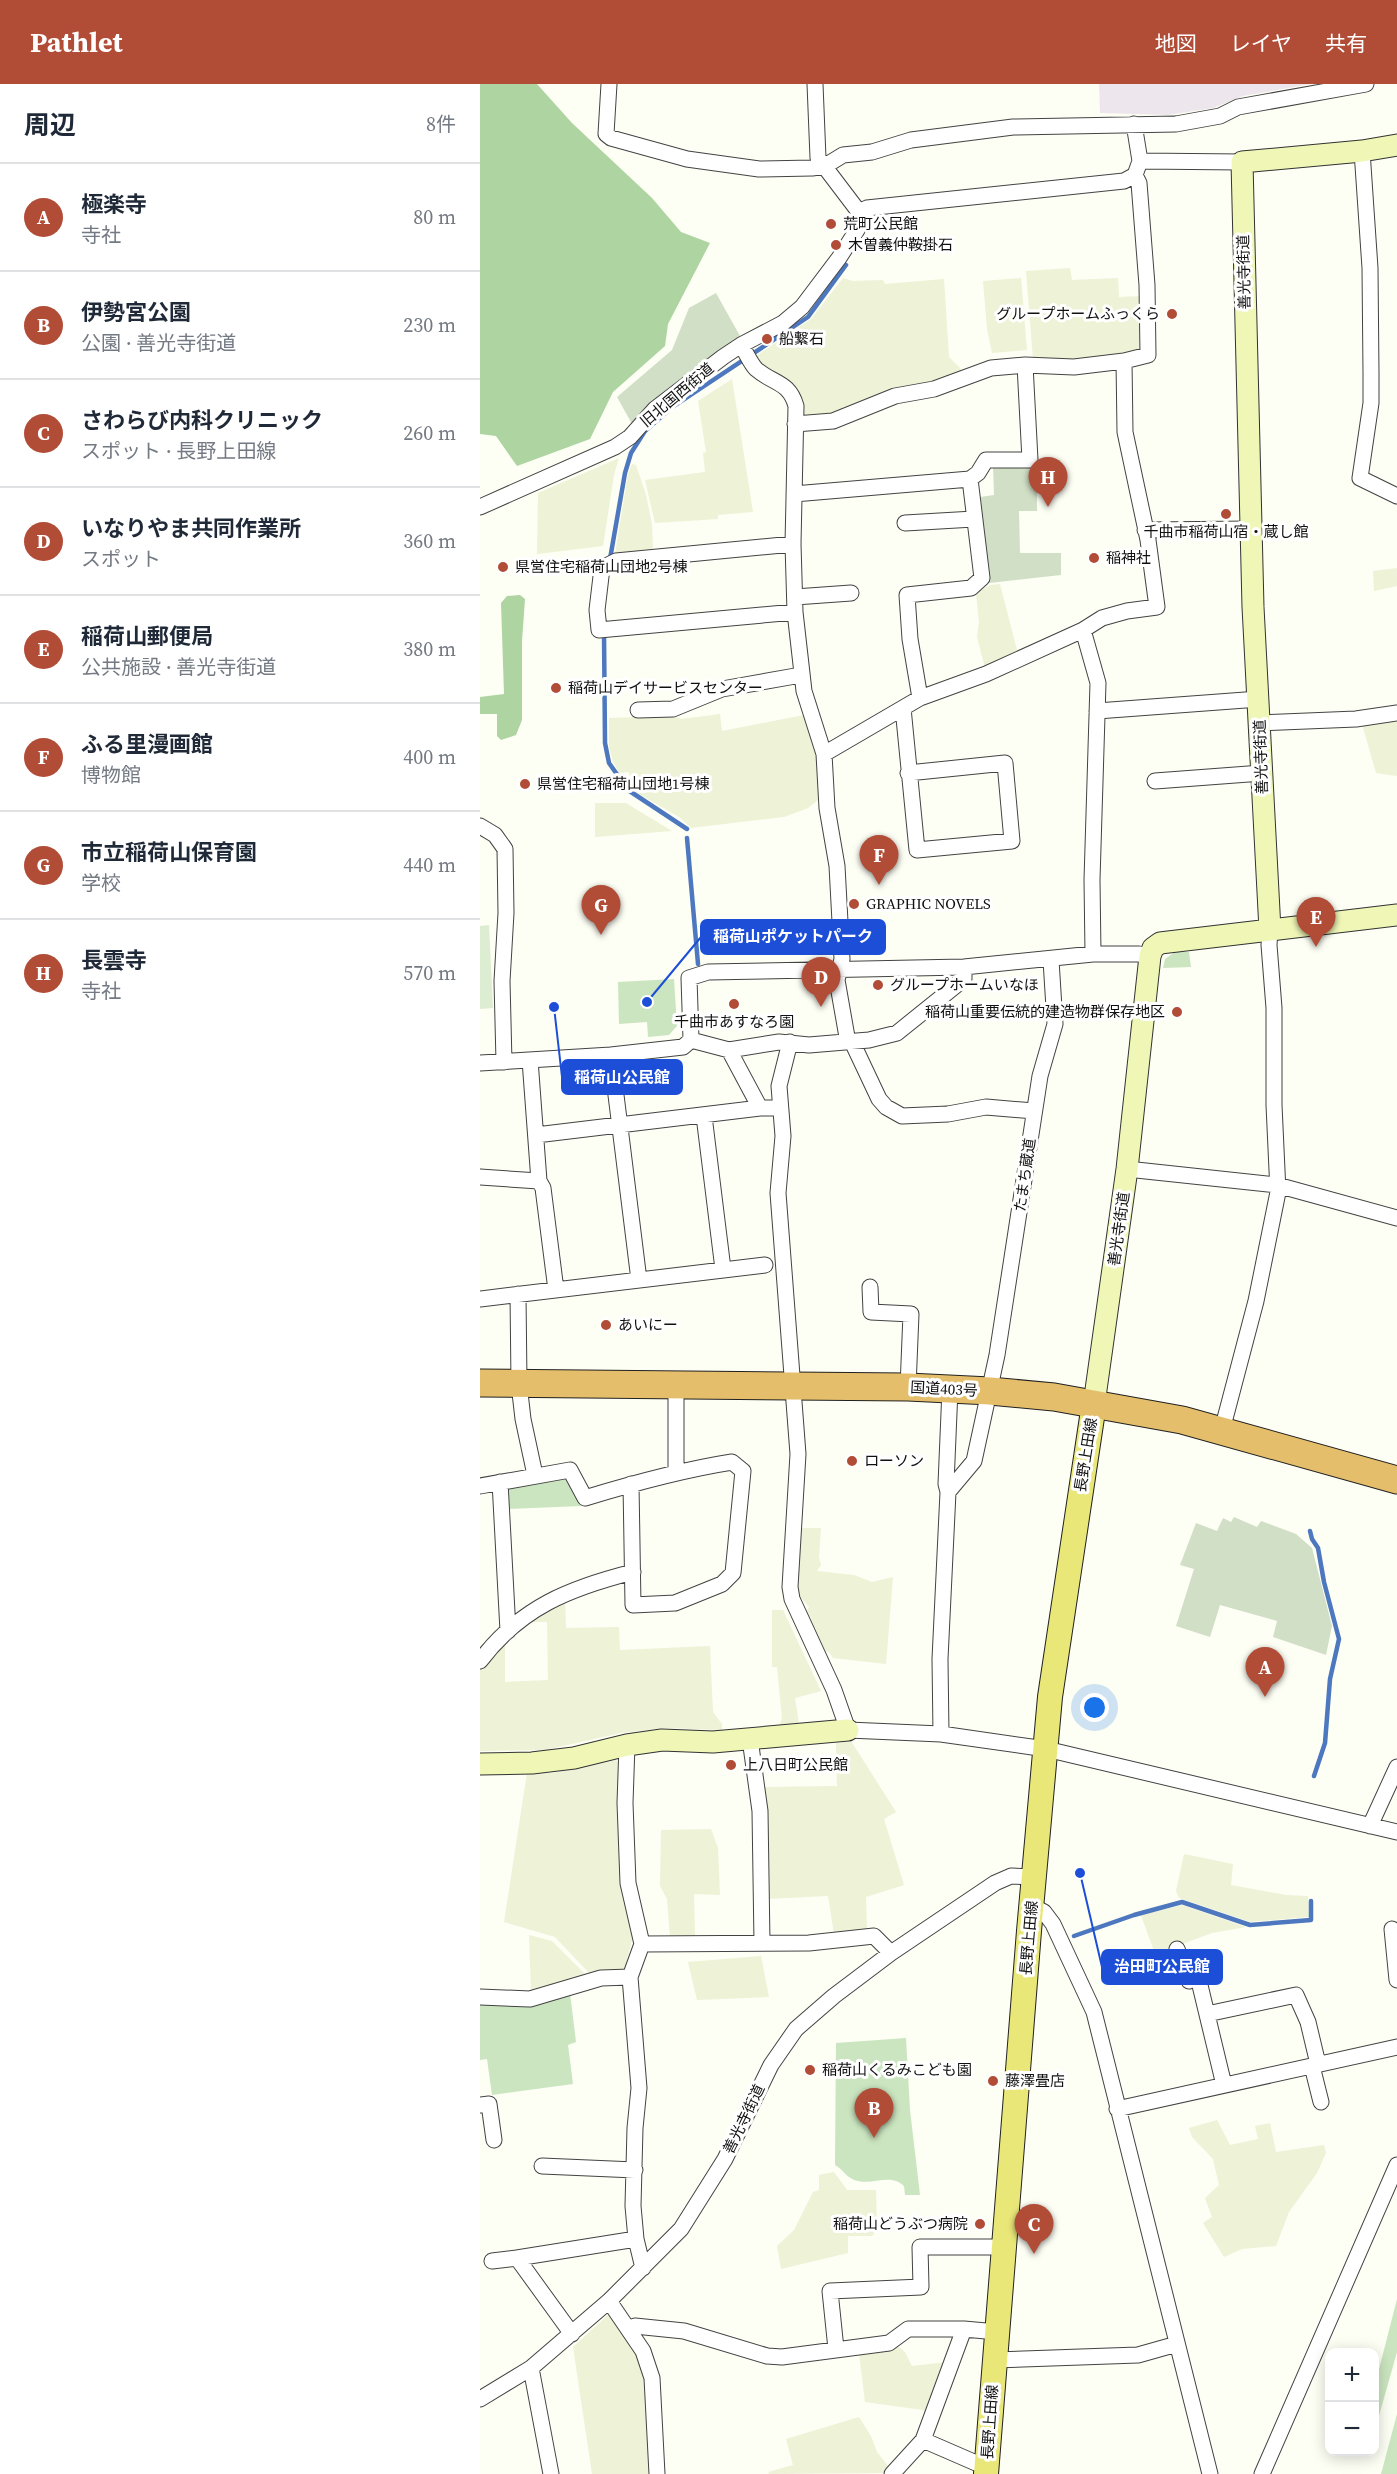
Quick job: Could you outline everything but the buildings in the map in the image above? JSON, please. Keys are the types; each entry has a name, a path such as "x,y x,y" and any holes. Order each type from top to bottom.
{"highway":[{"name":"国道403号","path":"480,1383 794,1385 990,1391 1146,1412 1221,1430 1397,1480"}],"main road":[{"name":"長野上田線","path":"986,2469 1031,1905 1046,1749 1057,1652 1094,1404"}],"street":[{"path":"609,84 606,134 611,138 687,159 759,170 825,166 843,155 872,152 911,140 1013,127 1176,124 1220,116 1238,107 1366,84"},
{"path":"815,84 818,158 859,212 867,208 1124,181 1137,168 1242,162 1362,151 1397,145"},
{"path":"795,424 833,421 895,396 934,389 991,368 1025,365 1074,367 1124,361 1148,355 1147,285 1134,124"},
{"path":"1362,151 1370,268 1371,403 1360,478 1397,496"},
{"name":"善光寺街道","path":"1242,162 1253,607 1270,930"},
{"name":"旧北国西街道","path":"480,507 615,447 630,437 655,409 746,353 802,308 857,230 859,212"},
{"path":"746,353 755,368 785,387 793,396 796,406 793,544 795,604 801,675 825,754 827,808 837,866 842,959 837,980 847,1037 879,1099 886,1107 902,1116 948,1114 986,1107 1034,1111"},
{"path":"825,754 920,698 986,674 1083,630 1102,618 1127,611 1157,607 1145,530 1125,432 1124,361"},
{"path":"794,494 970,479 986,460 1030,460 1025,365"},
{"path":"920,698 910,639 907,595 971,588 982,578 970,479"},
{"path":"905,524 974,519"},
{"path":"1145,530 1251,529"},
{"path":"793,544 610,563 602,568 597,610 605,629 795,604 851,593"},
{"path":"1083,630 1098,683 1093,954"},
{"path":"638,710 673,709 722,690 801,675"},
{"path":"1097,711 1259,699"},
{"path":"903,708 908,773 917,850 1012,841 1005,763 908,773"},
{"path":"1260,723 1356,719 1397,713"},
{"path":"1155,781 1262,773"},
{"path":"480,826 495,835 504,849 506,913 501,981 504,1062"},
{"path":"480,1063 611,1055 683,1047 690,1040 689,978 708,972 964,967 1093,954 1150,956 1153,948 1160,943 1397,915"},
{"path":"1221,1430 1256,1301 1278,1185 1270,930"},
{"name":"善光寺街道","path":"1094,1404 1127,1169 1150,956"},
{"name":"たまち蔵道","path":"948,1492 974,1461 990,1391 1015,1251 1040,1076 1055,1024 1051,960"},
{"path":"690,1040 729,1050 779,1042 809,1045 852,1043 897,1032 964,979 964,967"},
{"path":"790,1042 779,1086 783,1136 778,1193 798,1454 790,1587 792,1599 834,1690 848,1730"},
{"path":"729,1050 760,1108"},
{"path":"611,1055 639,1281"},
{"path":"530,1060 539,1180 543,1188 556,1290"},
{"path":"536,1135 760,1108 779,1108"},
{"path":"704,1116 723,1269"},
{"path":"1127,1169 1278,1185 1397,1218"},
{"path":"480,1177 539,1180"},
{"path":"480,1299 765,1265"},
{"path":"870,1287 871,1312 911,1314 908,1387"},
{"path":"518,1294 519,1384 523,1419 535,1475"},
{"path":"676,1385 676,1471"},
{"path":"941,1734 940,1659 948,1492 946,1484 950,1389"},
{"path":"480,1486 570,1470 585,1498 631,1484 676,1471 732,1462 743,1471 733,1573 722,1584 675,1603 633,1605 631,1484"},
{"path":"500,1482 508,1630"},
{"path":"480,1660 508,1630 534,1608 590,1583 633,1572"},
{"path":"480,1764 532,1763 574,1758 627,1745 662,1740 714,1742 848,1730 941,1734 1046,1749 1397,1832"},
{"path":"750,1739 760,1810 762,1943"},
{"path":"627,1745 625,1803 628,1883 642,1944 630,1977 639,2088 633,2206 636,2240 643,2268"},
{"path":"1370,1826 1397,1767"},
{"name":"善光寺街道","path":"480,2399 531,2368 572,2334 609,2301 681,2229 704,2194 745,2119 771,2065 796,2029 834,1996 891,1953 1001,1880 1018,1875 1034,1877"},
{"path":"1031,1905 1044,1912 1053,1924 1094,2012 1210,2474"},
{"path":"1392,1929 1397,1980"},
{"path":"642,1944 809,1943 874,1936 891,1953"},
{"path":"1177,1948 1189,1981 1198,1977 1224,2085"},
{"path":"480,1997 530,1998 601,1978 630,1977"},
{"path":"1207,2014 1296,1995 1308,2022 1321,2102"},
{"path":"1117,2109 1397,2047"},
{"path":"480,2105 489,2104 494,2140"},
{"path":"1262,2474 1397,2165"},
{"path":"542,2166 634,2170"},
{"path":"492,2261 636,2240"},
{"path":"836,2349 830,2291 921,2287 920,2247 1003,2247"},
{"path":"517,2258 572,2334"},
{"path":"609,2301 643,2351 652,2378 657,2474"},
{"path":"629,2329 636,2326 684,2331 767,2356 782,2357 889,2343 908,2329 964,2329 997,2332"},
{"path":"892,2474 923,2440 964,2329"},
{"path":"994,2360 1138,2355 1177,2344"},
{"path":"531,2368 551,2474"},
{"path":"923,2440 986,2469"}],"shaded area":[{"path":"1099,84 1311,84 1243,96 1213,108 1168,115 1100,113"}],"green space":[{"path":"480,84 537,84 572,123 652,198 681,232 710,243 668,324 665,346 613,392 590,439 517,466 496,436 480,434"},
{"path":"1070,268 1072,280 1118,278 1119,297 1142,296 1141,353 1070,363 1033,360 1026,271"},
{"path":"843,278 853,281 883,280 885,284 944,279 949,357 961,369 961,373 832,416 806,418 756,356 811,319"},
{"path":"1021,278 1027,350 992,353 987,329 983,281"},
{"path":"716,293 740,336 655,399 632,424 617,397 672,350 689,308"},
{"path":"732,379 753,512 718,515 718,519 655,523 645,480 705,472 703,453 706,452 698,401"},
{"path":"619,458 614,475 603,546 537,554 538,493"},
{"path":"632,464 636,465 646,495 652,524 653,551 615,554 628,474"},
{"path":"993,466 1037,466 1037,511 1019,511 1020,553 1061,553 1061,575 990,583 980,497 994,495"},
{"path":"1397,568 1397,586 1374,591 1373,571"},
{"path":"1000,584 1018,654 985,668 977,637 979,622 976,593 990,585"},
{"path":"520,595 525,599 522,641 522,720 516,735 501,740 497,736 497,714 480,714 480,697 504,694 501,603 507,596"},
{"path":"720,714 722,731 804,715 818,763 818,800 808,808 784,817 691,828 679,817 631,788 636,783 628,772 619,773 613,762 609,746 609,718 673,716 681,719"},
{"path":"1397,718 1397,776 1376,773 1362,724"},
{"path":"595,803 626,803 672,831 595,837"},
{"path":"489,925 493,1008 480,1009 480,926"},
{"path":"1175,952 1189,952 1191,967 1163,968 1165,959"},
{"path":"674,979 677,1026 669,1035 648,1037 647,1022 619,1024 618,982"},
{"path":"563,1478 571,1482 581,1506 507,1509 506,1490 509,1487"},
{"path":"1234,1517 1257,1527 1261,1521 1296,1534 1312,1548 1332,1626 1326,1655 1273,1637 1277,1621 1220,1605 1210,1637 1176,1626 1194,1569 1180,1565 1196,1523 1217,1531 1223,1518 1231,1522"},
{"path":"798,1528 821,1528 819,1557 821,1565 817,1571 854,1575 872,1582 893,1577 886,1664 833,1658 829,1652 821,1651 806,1622 812,1619 806,1612 809,1607 802,1599 797,1598"},
{"path":"565,1598 566,1628 619,1627 620,1650 710,1646 713,1712 722,1724 722,1730 665,1728 621,1733 545,1750 480,1751 480,1669 505,1641 505,1682 548,1680 547,1622 526,1622"},
{"path":"772,1610 783,1610 821,1691 795,1698 799,1724 779,1726 782,1718 777,1667 772,1667"},
{"path":"851,1741 896,1812 884,1819 904,1885 866,1897 867,1930 834,1934 828,1896 766,1899 763,1787 837,1786 836,1743"},
{"path":"616,1760 620,1764 619,1833 623,1884 633,1932 625,1968 619,1971 590,1974 555,1937 504,1922 527,1773 552,1773"},
{"path":"711,1829 718,1848 720,1895 694,1894 695,1937 670,1937 667,1899 660,1886 661,1830"},
{"path":"1184,1854 1233,1864 1231,1885 1286,1895 1308,1896 1309,1917 1250,1922 1179,1898 1176,1891"},
{"path":"1182,1905 1246,1927 1212,1933 1155,1954 1141,1915"},
{"path":"529,1935 552,1941 586,1975 531,1991"},
{"path":"761,1956 769,1997 697,2000 688,1962"},
{"path":"570,1993 576,2042 568,2045 573,2084 492,2095 487,2059 480,2060 480,2004"},
{"path":"906,2038 910,2110 920,2195 905,2195 904,2186 893,2180 864,2182 854,2180 835,2165 836,2043"},
{"path":"1217,2120 1230,2145 1258,2139 1255,2126 1270,2123 1276,2152 1324,2145 1326,2153 1317,2173 1289,2212 1276,2246 1242,2249 1224,2257 1203,2223 1212,2217 1205,2198 1219,2185 1213,2159 1192,2137 1189,2128"},
{"path":"834,2172 847,2190 876,2190 877,2230 872,2236 848,2236 848,2253 781,2269 777,2246 794,2230 813,2192 819,2190 819,2175"},
{"path":"1397,2299 1397,2352 1379,2416 1379,2369"},
{"path":"609,2314 639,2357 645,2379 650,2474 592,2474 573,2347"},
{"path":"899,2347 905,2352 912,2366 946,2362 930,2411 865,2402 859,2353"},
{"path":"1397,2414 1397,2474 1381,2474"},
{"path":"859,2417 871,2436 877,2452 889,2467 884,2473 769,2474 768,2472 793,2465 786,2439"}],"waterway":[{"path":"610,559 625,473 631,453 645,431 671,408 808,317 846,265"},
{"path":"604,633 605,743 609,763 628,790 687,829"},
{"path":"687,838 698,964"},
{"path":"1310,1531 1318,1548 1339,1639 1330,1679 1325,1743 1314,1776"},
{"path":"1074,1936 1134,1915 1182,1902 1250,1925 1311,1920 1311,1901"}],"place":[{"name":"荒町公民館","path":"831,224"},
{"name":"木曽義仲鞍掛石","path":"836,245"},
{"name":"グループホームふっくら","path":"1172,314"},
{"name":"船繋石","path":"767,339"},
{"name":"長雲寺","path":"1048,507"},
{"name":"千曲市稲荷山宿・蔵し館","path":"1226,514"},
{"name":"稲神社","path":"1094,558"},
{"name":"県営住宅稲荷山団地2号棟","path":"503,567"},
{"name":"稲荷山デイサービスセンター","path":"556,688"},
{"name":"県営住宅稲荷山団地1号棟","path":"525,784"},
{"name":"ふる里漫画館","path":"879,885"},
{"name":"GRAPHIC NOVELS","path":"854,904"},
{"name":"市立稲荷山保育園","path":"601,935"},
{"name":"稲荷山郵便局","path":"1316,947"},
{"name":"グループホームいなほ","path":"878,985"},
{"name":"稲荷山ポケットパーク","path":"647,1002"},
{"name":"千曲市あすなろ園","path":"734,1004"},
{"name":"稲荷山公民館","path":"554,1007"},
{"name":"いなりやま共同作業所","path":"821,1007"},
{"name":"稲荷山重要伝統的建造物群保存地区","path":"1177,1012"},
{"name":"あいにー","path":"606,1325"},
{"name":"ローソン","path":"852,1461"},
{"name":"極楽寺","path":"1265,1697"},
{"name":"上八日町公民館","path":"731,1765"},
{"name":"治田町公民館","path":"1080,1873"},
{"name":"稲荷山くるみこども園","path":"810,2070"},
{"name":"藤澤畳店","path":"993,2081"},
{"name":"伊勢宮公園","path":"874,2138"},
{"name":"稲荷山どうぶつ病院","path":"980,2224"},
{"name":"さわらび内科クリニック","path":"1034,2254"}]}
